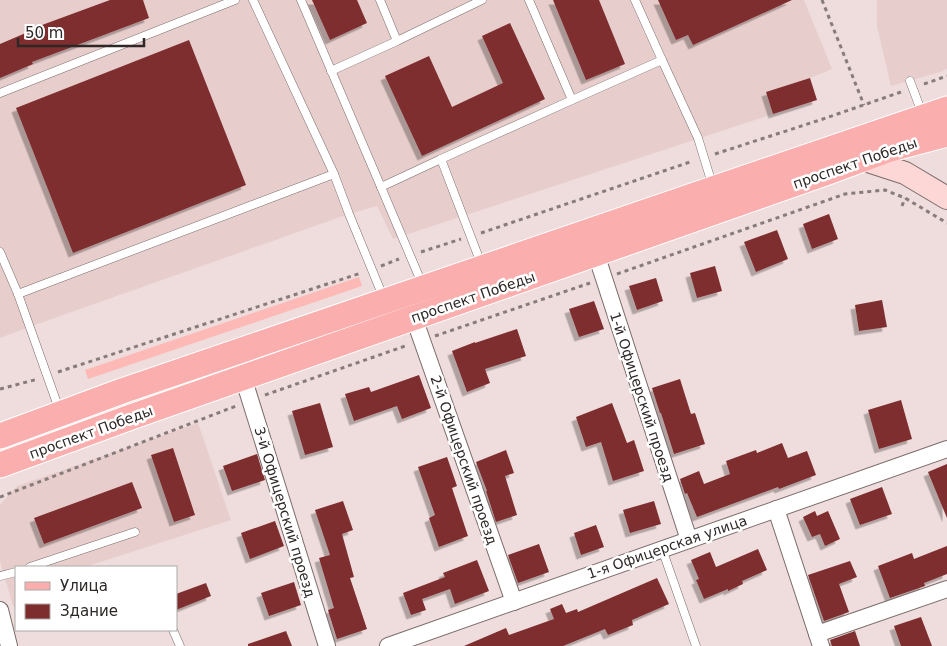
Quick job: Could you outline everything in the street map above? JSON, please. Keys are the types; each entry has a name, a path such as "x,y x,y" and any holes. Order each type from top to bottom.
{"main road":[{"name":"проспект Победы","path":"0,465 243,377 394,314 424,288 947,109"},
{"name":"проспект Победы","path":"0,436 122,391 394,314 596,254 887,150 947,134"},
{"path":"862,159 905,173 947,198"}],"street":[{"name":"1-й Офицерский проезд","path":"596,254 689,540"},
{"name":"2-й Офицерский проезд","path":"394,314 514,602"},
{"name":"3-й Офицерский проезд","path":"243,377 327,646"},
{"name":"1-я Офицерская улица","path":"388,646 947,448"},
{"path":"776,509 819,640 947,589"},
{"path":"0,610 9,646"}],"lane":[{"path":"0,93 235,0"},
{"path":"253,0 334,174 349,214 394,314"},
{"path":"301,0 424,288"},
{"path":"380,0 397,41"},
{"path":"331,71 482,0"},
{"path":"529,0 572,100"},
{"path":"635,0 698,138 713,189"},
{"path":"381,186 662,60"},
{"path":"910,81 923,117"},
{"path":"441,159 483,267"},
{"path":"18,294 334,174"},
{"path":"0,252 18,294 70,439"},
{"path":"33,566 135,532"},
{"path":"662,549 696,646"},
{"path":"0,576 15,572"},
{"path":"174,631 180,646"}],"path":[{"path":"822,0 864,105"},
{"path":"845,194 884,190 905,198 947,223"},
{"path":"902,206 905,198"}],"shaded area":[{"path":"0,0 804,0 832,69 766,92 773,114 393,239 377,206 349,214 0,338"},
{"path":"877,0 947,0 947,69 891,86 877,26"},
{"path":"359,277 362,286 88,379 85,370"},
{"path":"198,423 231,520 88,566 15,566 15,606 13,606 0,561 0,505 17,486"}],"building":[{"path":"110,0 143,0 149,18 32,62 33,64 0,78 0,44 42,25"},
{"path":"312,0 357,0 367,23 330,40"},
{"path":"553,0 599,0 625,64 586,80"},
{"path":"658,0 792,0 693,45 688,35 676,40"},
{"path":"510,23 545,99 422,156 385,76 429,56 452,107 503,83 482,36"},
{"path":"189,40 246,185 73,253 16,108"},
{"path":"810,78 817,100 773,114 766,92"},
{"path":"829,214 838,239 812,249 803,224"},
{"path":"777,230 788,259 756,272 744,242"},
{"path":"715,266 722,291 697,298 690,273"},
{"path":"656,278 663,301 637,310 629,286"},
{"path":"882,300 887,327 859,331 855,305"},
{"path":"594,301 604,329 579,337 569,309"},
{"path":"517,329 526,356 485,369 490,383 467,392 452,351"},
{"path":"419,375 431,408 402,419 397,406 354,421 345,394 369,387 371,392"},
{"path":"680,379 691,414 695,413 705,444 674,454 652,388"},
{"path":"901,400 912,439 879,449 868,410"},
{"path":"320,403 333,447 305,455 292,411"},
{"path":"612,403 627,443 634,440 644,471 613,481 601,442 586,447 576,417"},
{"path":"782,443 788,458 807,451 816,475 697,517 687,493 685,494 680,479 699,471 704,484 730,474 726,461 756,450 757,453"},
{"path":"173,448 195,515 174,522 151,455"},
{"path":"506,450 514,473 505,476 517,515 496,522 476,462"},
{"path":"257,454 265,480 232,491 223,466"},
{"path":"447,457 457,486 452,488 468,536 439,547 429,518 435,515 418,467"},
{"path":"947,464 947,518 928,472"},
{"path":"132,482 142,508 44,544 34,518"},
{"path":"882,487 892,514 860,525 850,499"},
{"path":"343,501 353,530 342,534 354,577 350,578 367,629 337,639 328,610 334,608 319,558 330,555 315,510"},
{"path":"654,501 661,524 630,533 623,510"},
{"path":"815,511 817,516 828,511 840,539 825,546 820,534 812,537 803,517"},
{"path":"275,521 284,546 250,559 241,533"},
{"path":"596,525 604,547 581,555 574,533"},
{"path":"539,544 549,572 518,583 508,555"},
{"path":"947,546 947,574 924,583 925,586 890,598 878,566 912,553 914,559"},
{"path":"758,549 767,570 742,581 743,584 728,591 728,589 704,599 696,580 699,579 691,560 710,552 716,567"},
{"path":"477,560 489,591 455,604 450,589 422,599 426,610 411,615 403,593 445,577 443,573"},
{"path":"850,561 857,577 839,584 849,612 824,621 808,575"},
{"path":"657,578 669,604 632,620 633,625 608,635 605,629 563,646 464,646 506,628 509,635 554,619 550,609 562,604 566,613 577,609 578,612"},
{"path":"294,582 301,605 269,616 261,593"},
{"path":"206,583 211,596 178,609 178,593"},
{"path":"921,617 932,646 901,646 894,626"},
{"path":"286,631 292,646 248,646 248,644"},
{"path":"855,631 860,646 832,646 830,640"}]}
